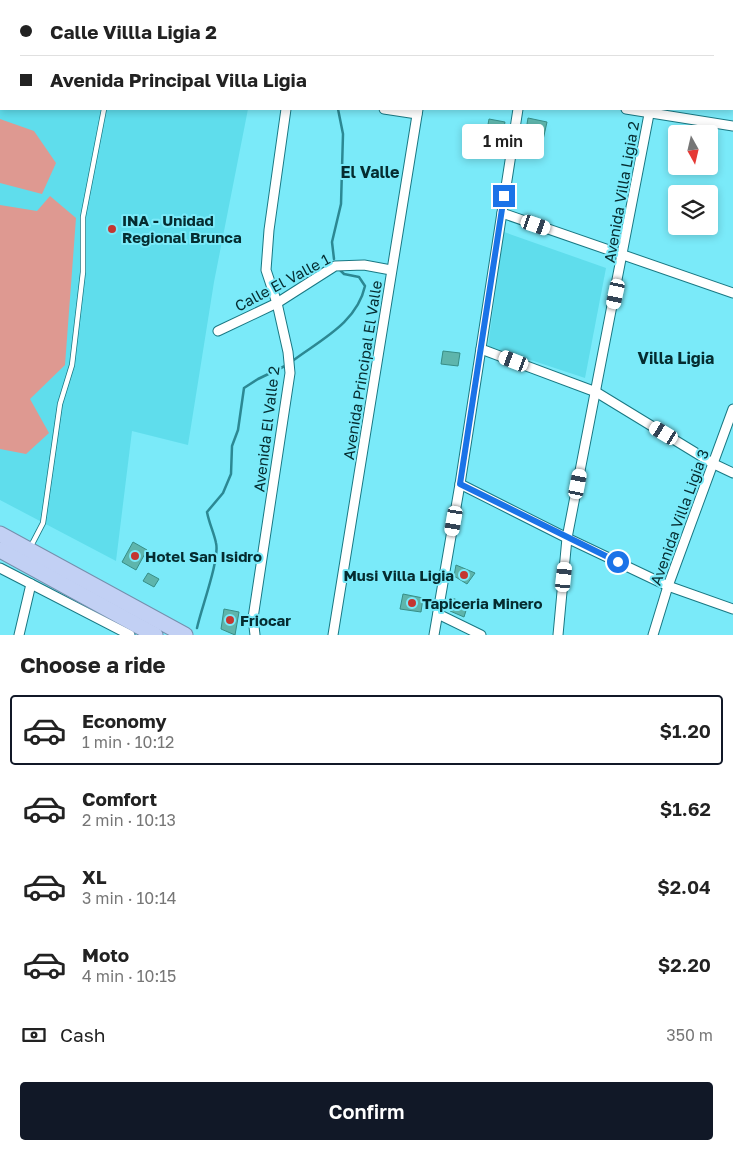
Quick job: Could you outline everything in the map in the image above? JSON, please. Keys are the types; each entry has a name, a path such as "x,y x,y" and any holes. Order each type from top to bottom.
{"highway":[{"path":"0,534 185,635"},
{"path":"0,550 155,635"}],"street":[{"name":"Avenida El Valle 2","path":"255,635 253,618 290,370 277,303 266,270 269,230 286,110"},
{"path":"395,110 417,112"},
{"path":"434,635 460,484 518,110"},
{"path":"649,110 733,126"},
{"name":"Avenida Villa Ligia 2","path":"558,635 567,538 624,255 649,110"},
{"name":"Avenida Principal El Valle","path":"333,635 417,112"},
{"path":"502,213 733,293"},
{"name":"Calle El Valle 1","path":"218,331 277,303 336,266 364,265 391,270"},
{"path":"481,349 596,392 714,464 733,472"},
{"name":"Avenida Villa Ligia 3","path":"654,635 668,586 733,409"},
{"path":"460,484 668,586 732,608"},
{"path":"0,568 130,635"},
{"path":"19,635 31,584"},
{"path":"438,614 481,635"}],"lane":[{"path":"29,550 42,523 60,404 72,365 83,272 83,217 104,110"}],"shaded area":[{"name":"INA - Unidad Regional Brunca","path":"0,110 248,110 214,282 188,445 132,431 116,561 0,500"},
{"path":"0,119 34,131 56,163 42,194 0,183"},
{"path":"50,196 76,218 65,365 30,399 49,433 26,454 0,449 0,205 37,211"},
{"path":"504,232 606,268 585,378 488,346"}],"building":[{"path":"528,118 547,122 543,140 525,136"},
{"path":"489,119 505,122 503,132 487,130"},
{"path":"443,351 460,353 458,366 441,364"},
{"name":"Hotel San Isidro","path":"133,542 147,550 136,570 122,562"},
{"name":"Musi Villa Ligia","path":"456,565 475,573 467,584 454,576"},
{"path":"148,573 159,579 154,587 143,581"},
{"name":"Tapiceria Minero","path":"403,594 423,598 421,612 400,609"},
{"path":"452,598 468,604 464,617 450,611"},
{"name":"Friocar","path":"224,609 239,612 235,635 221,629"}],"waterway":[{"path":"334,259 332,242 341,204 343,134 338,110"},
{"path":"291,362 336,330 346,321 361,299 365,286 359,277 344,274 338,268"},
{"path":"197,628 213,572 216,550 216,543 207,512 223,493 231,474 232,446 238,430 244,388 287,365"}],"place":[{"name":"INA - Unidad Regional Brunca","path":"112,229"},
{"name":"Hotel San Isidro","path":"135,556"},
{"name":"Musi Villa Ligia","path":"464,575"},
{"name":"Tapiceria Minero","path":"412,603"},
{"name":"Friocar","path":"230,620"}],"district":[{"name":"El Valle","path":"370,172"},
{"name":"Villa Ligia","path":"676,358"}],"route":[{"path":"504,196 460,484 618,562"}]}
